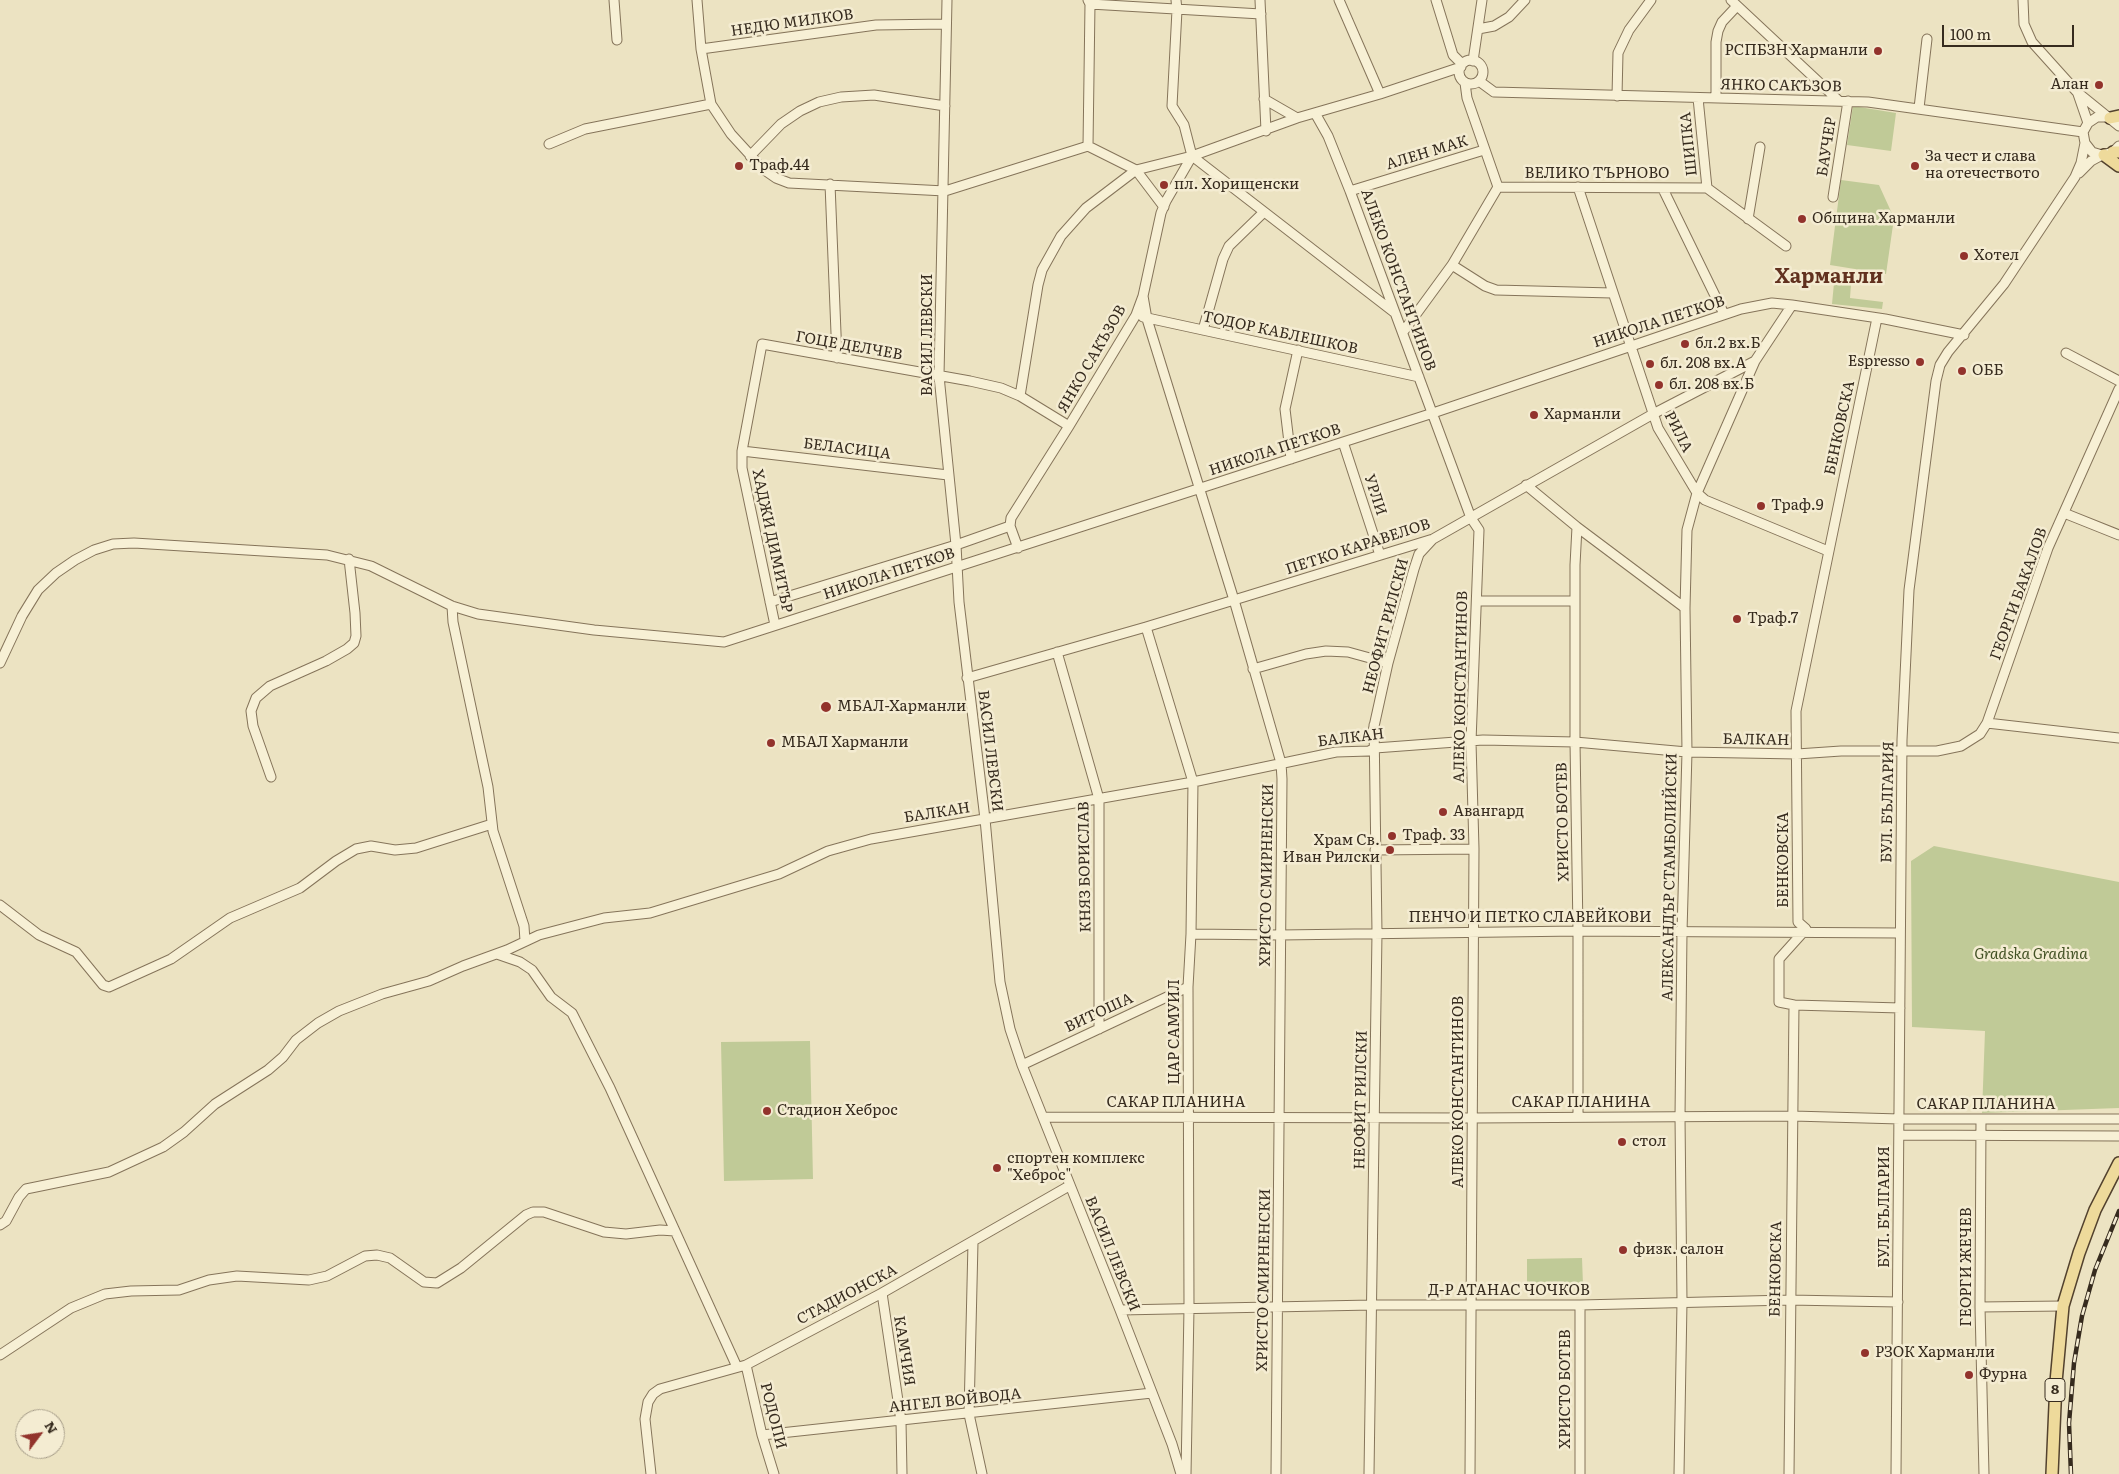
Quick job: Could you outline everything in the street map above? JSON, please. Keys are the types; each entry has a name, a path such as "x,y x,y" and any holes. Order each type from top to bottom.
{"main road":[{"path":"2111,152 2119,166"},
{"name":"8","path":"2052,1474 2056,1382 2063,1306 2079,1253 2095,1210 2119,1163"}],"street":[{"path":"614,0 617,40"},
{"path":"697,0 701,49 711,104 731,134 750,156 763,169 776,178 789,182 945,191 1088,146 1136,170 1164,207"},
{"name":"ВАСИЛ ЛЕВСКИ","path":"947,0 944,106 945,191 939,376 967,678 985,819 1000,982 1010,1029 1022,1065 1120,1310 1172,1444 1181,1474"},
{"path":"1176,0 1172,106 1184,125 1192,156 1395,313"},
{"path":"1260,0 1266,131"},
{"path":"1338,0 1380,94"},
{"path":"1436,0 1453,55 1462,66"},
{"path":"1473,61 1482,0"},
{"path":"1478,29 1494,26 1509,17 1525,0"},
{"path":"1617,96 1618,53 1629,30 1651,0"},
{"path":"2023,0 2024,24 2029,37 2077,92 2115,120"},
{"path":"1088,146 1089,2 1177,10 1261,14"},
{"path":"1716,98 1717,36 1722,22 1734,3 1838,100"},
{"name":"НЕДЮ МИЛКОВ","path":"701,49 876,25 946,24"},
{"path":"1919,108 1927,39"},
{"path":"1020,396 1038,284 1049,257 1061,236 1086,208 1136,170 1192,156 1315,112 1380,94 1462,66 1467,61 1473,61 1481,66 1483,71 1479,81 1470,84 1465,83"},
{"path":"1402,332 1452,265 1498,187 1467,98 1465,83 1460,74 1462,66"},
{"name":"ЯНКО САКЪЗОВ","path":"1479,81 1494,92 1848,100 1919,108 2083,132"},
{"path":"2077,92 2088,123"},
{"path":"750,156 781,124 800,111 819,102 841,97 874,95 944,106"},
{"name":"ШИПКА","path":"1698,98 1707,188"},
{"path":"1264,99 1298,118"},
{"name":"БАУЧЕР","path":"1833,197 1848,100"},
{"path":"549,144 586,129 711,104"},
{"name":"АЛЕКО КОНСТАНТИНОВ","path":"1315,112 1328,136 1350,192 1471,518 1479,530 1471,742 1474,849 1470,1474"},
{"path":"2111,152 2092,152 2085,143 2083,132 2088,123 2097,117 2115,120"},
{"name":"БУЛ. БЪЛГАРИЯ","path":"1896,1474 1902,751 1909,590 1936,381 1940,365 1948,352 1964,335 2004,284 2075,176 2085,143"},
{"path":"1748,219 1760,147"},
{"name":"АЛЕН МАК","path":"1350,192 1484,150"},
{"name":"БУЛ. БЪЛГАРИЯ","path":"2075,176 2091,161 2111,152"},
{"name":"ЯНКО САКЪЗОВ","path":"1010,526 1011,518 1136,315 1143,296 1164,207 1192,156"},
{"path":"830,184 837,358"},
{"name":"ВЕЛИКО ТЪРНОВО","path":"1498,187 1707,188"},
{"name":"РИЛА","path":"1578,187 1658,428 1697,494"},
{"path":"1663,188 1724,314"},
{"path":"1707,188 1786,246"},
{"path":"1203,330 1223,259 1229,246 1264,212"},
{"path":"1452,265 1485,286 1496,290 1612,293"},
{"name":"ХРИСТО СМИРНЕНСКИ","path":"1143,296 1147,319 1234,600 1281,763 1276,1474"},
{"name":"НИКОЛА ПЕТКОВ","path":"0,663 22,616 38,590 56,573 94,550 112,544 134,543 327,555 371,566 452,606 478,614 594,630 724,642 1433,413 1724,314 1772,302 1877,318 1964,335"},
{"name":"АЛЕКСАНДЪР СТАМБОЛИЙСКИ","path":"1679,1474 1682,1302 1680,1117 1682,932 1687,752 1685,608 1687,530 1697,494 1755,361 1792,305"},
{"name":"ТОДОР КАБЛЕШКОВ","path":"1136,315 1147,319 1419,377"},
{"name":"БЕНКОВСКА","path":"1804,933 1806,929 1798,922 1796,712 1877,318"},
{"name":"ГОЦЕ ДЕЛЧЕВ","path":"762,344 985,385 1020,396 1069,426"},
{"name":"ХАДЖИ ДИМИТЪР","path":"762,344 742,451 745,487 775,625"},
{"path":"1291,458 1285,409 1298,350"},
{"path":"2066,353 2119,380"},
{"name":"ПЕТКО КАРАВЕЛОВ","path":"967,678 1146,627 1433,539 1653,414 1755,361"},
{"name":"ГЕОРГИ БАКАЛОВ","path":"1902,751 1943,750 1961,746 1980,734 1987,723 2048,548 2119,389"},
{"name":"УРЛИ","path":"1343,442 1380,555"},
{"name":"БЕЛАСИЦА","path":"742,451 948,475"},
{"path":"1526,485 1577,527 1685,608"},
{"path":"1697,494 1705,500 1828,551"},
{"path":"2064,513 2119,536"},
{"path":"770,602 956,545 1010,526 1018,548"},
{"name":"ХРИСТО БОТЕВ","path":"1577,527 1575,742 1578,1116"},
{"name":"НЕОФИТ РИЛСКИ","path":"1369,1474 1376,933 1372,749 1374,726 1388,663 1419,554 1433,539"},
{"path":"271,776 254,726 251,711 256,698 270,686 326,661 354,644 356,636 355,613 349,559"},
{"path":"1477,601 1575,601"},
{"path":"452,606 453,622 488,787 492,824 500,855 524,926 525,941"},
{"name":"ЦАР САМУИЛ","path":"1146,627 1193,782 1191,934 1188,986 1189,1308 1186,1474"},
{"path":"1253,669 1306,654 1326,651 1348,652 1388,663"},
{"name":"КНЯЗ БОРИСЛАВ","path":"1057,652 1099,798 1099,1029"},
{"path":"1987,723 2119,738"},
{"name":"БАЛКАН","path":"0,1225 6,1220 19,1197 26,1189 109,1172 163,1148 215,1104 268,1070 283,1057 296,1040 318,1023 339,1011 382,994 429,981 539,935 604,918 650,913 779,874 828,851 871,839 1193,782 1336,752 1484,740 1575,742 1687,752 1797,754 1841,751 1902,751"},
{"path":"0,905 39,934 76,952 103,985 109,987 171,959 230,918 300,888 336,860 356,849 371,846 395,850 416,848 492,824"},
{"path":"1375,850 1474,849"},
{"name":"ПЕНЧО И ПЕТКО СЛАВЕЙКОВИ","path":"1191,934 1280,935 1578,931 1900,933"},
{"path":"1804,933 1780,959 1779,1002 1794,1005 1900,1008"},
{"name":"РОДОПИ","path":"497,954 520,962 532,970 551,997 572,1013 610,1088 676,1232 742,1366 774,1474"},
{"name":"ВИТОША","path":"1022,1065 1188,986"},
{"name":"БЕНКОВСКА","path":"1789,1474 1789,1300 1794,1005"},
{"name":"САКАР ПЛАНИНА","path":"1043,1116 1473,1118 1793,1116 1981,1120 2119,1119"},
{"name":"ГЕОРГИ ЖЕЧЕВ","path":"1981,1120 1980,1308 1984,1474"},
{"name":"САКАР ПЛАНИНА","path":"1899,1135 2119,1136"},
{"name":"СТАДИОНСКА","path":"651,1474 645,1419 648,1402 653,1394 660,1389 742,1366 882,1293 1069,1186"},
{"path":"0,1355 71,1308 105,1294 131,1291 179,1290 209,1280 237,1276 309,1280 326,1276 365,1256 377,1255 390,1258 424,1282 437,1283 461,1268 526,1215 533,1212 544,1212 604,1232 626,1234 660,1230 676,1232"},
{"path":"973,1242 969,1414 982,1474"},
{"name":"КАМЧИЯ","path":"882,1293 901,1421 902,1474"},
{"name":"Д-Р АТАНАС ЧОЧКОВ","path":"1120,1310 1276,1308 1372,1304 1580,1305 1789,1300 1898,1302"},
{"name":"ХРИСТО БОТЕВ","path":"1580,1305 1580,1474"},
{"path":"1980,1308 2063,1306"},
{"name":"АНГЕЛ ВОЙВОДА","path":"762,1435 1152,1394"}],"green space":[{"path":"1853,106 1896,113 1891,151 1847,145"},
{"path":"1841,180 1879,185 1894,218 1886,274 1830,265"},
{"path":"1834,283 1851,284 1850,298 1883,302 1882,309 1832,304"},
{"name":"Gradska Gradina","path":"1934,846 2119,882 2119,1108 1982,1113 1985,1031 1912,1027 1911,861"},
{"name":"Стадион Хеброс","path":"810,1041 813,1179 724,1181 721,1042"},
{"path":"1582,1258 1583,1285 1527,1287 1527,1259"}],"railway":[{"path":"2071,1474 2069,1423 2074,1363 2082,1316 2095,1270 2119,1211"}],"place":[{"name":"РСПБЗН Харманли","path":"1878,51"},
{"name":"Алан","path":"2099,85"},
{"name":"Траф.44","path":"739,166"},
{"name":"За чест и слава на отечеството","path":"1915,166"},
{"name":"пл. Хорищенски","path":"1164,185"},
{"name":"Община Харманли","path":"1802,219"},
{"name":"Хотел","path":"1964,256"},
{"name":"бл.2 вх.Б","path":"1685,344"},
{"name":"Espresso","path":"1920,362"},
{"name":"бл. 208 вх.А","path":"1650,364"},
{"name":"ОББ","path":"1962,371"},
{"name":"бл. 208 вх.Б","path":"1659,385"},
{"name":"Харманли","path":"1534,415"},
{"name":"Траф.9","path":"1761,506"},
{"name":"Траф.7","path":"1737,619"},
{"name":"МБАЛ-Харманли","path":"826,707"},
{"name":"МБАЛ Харманли","path":"771,743"},
{"name":"Авангард","path":"1443,812"},
{"name":"Траф. 33","path":"1392,836"},
{"name":"Храм Св. Иван Рилски","path":"1390,850"},
{"name":"Стадион Хеброс","path":"767,1111"},
{"name":"стол","path":"1622,1142"},
{"name":"спортен комплекс \"Хеброс\"","path":"997,1168"},
{"name":"физк. салон","path":"1623,1250"},
{"name":"РЗОК Харманли","path":"1865,1353"},
{"name":"Фурна","path":"1969,1375"}],"district":[{"name":"Харманли","path":"1829,277"}]}
